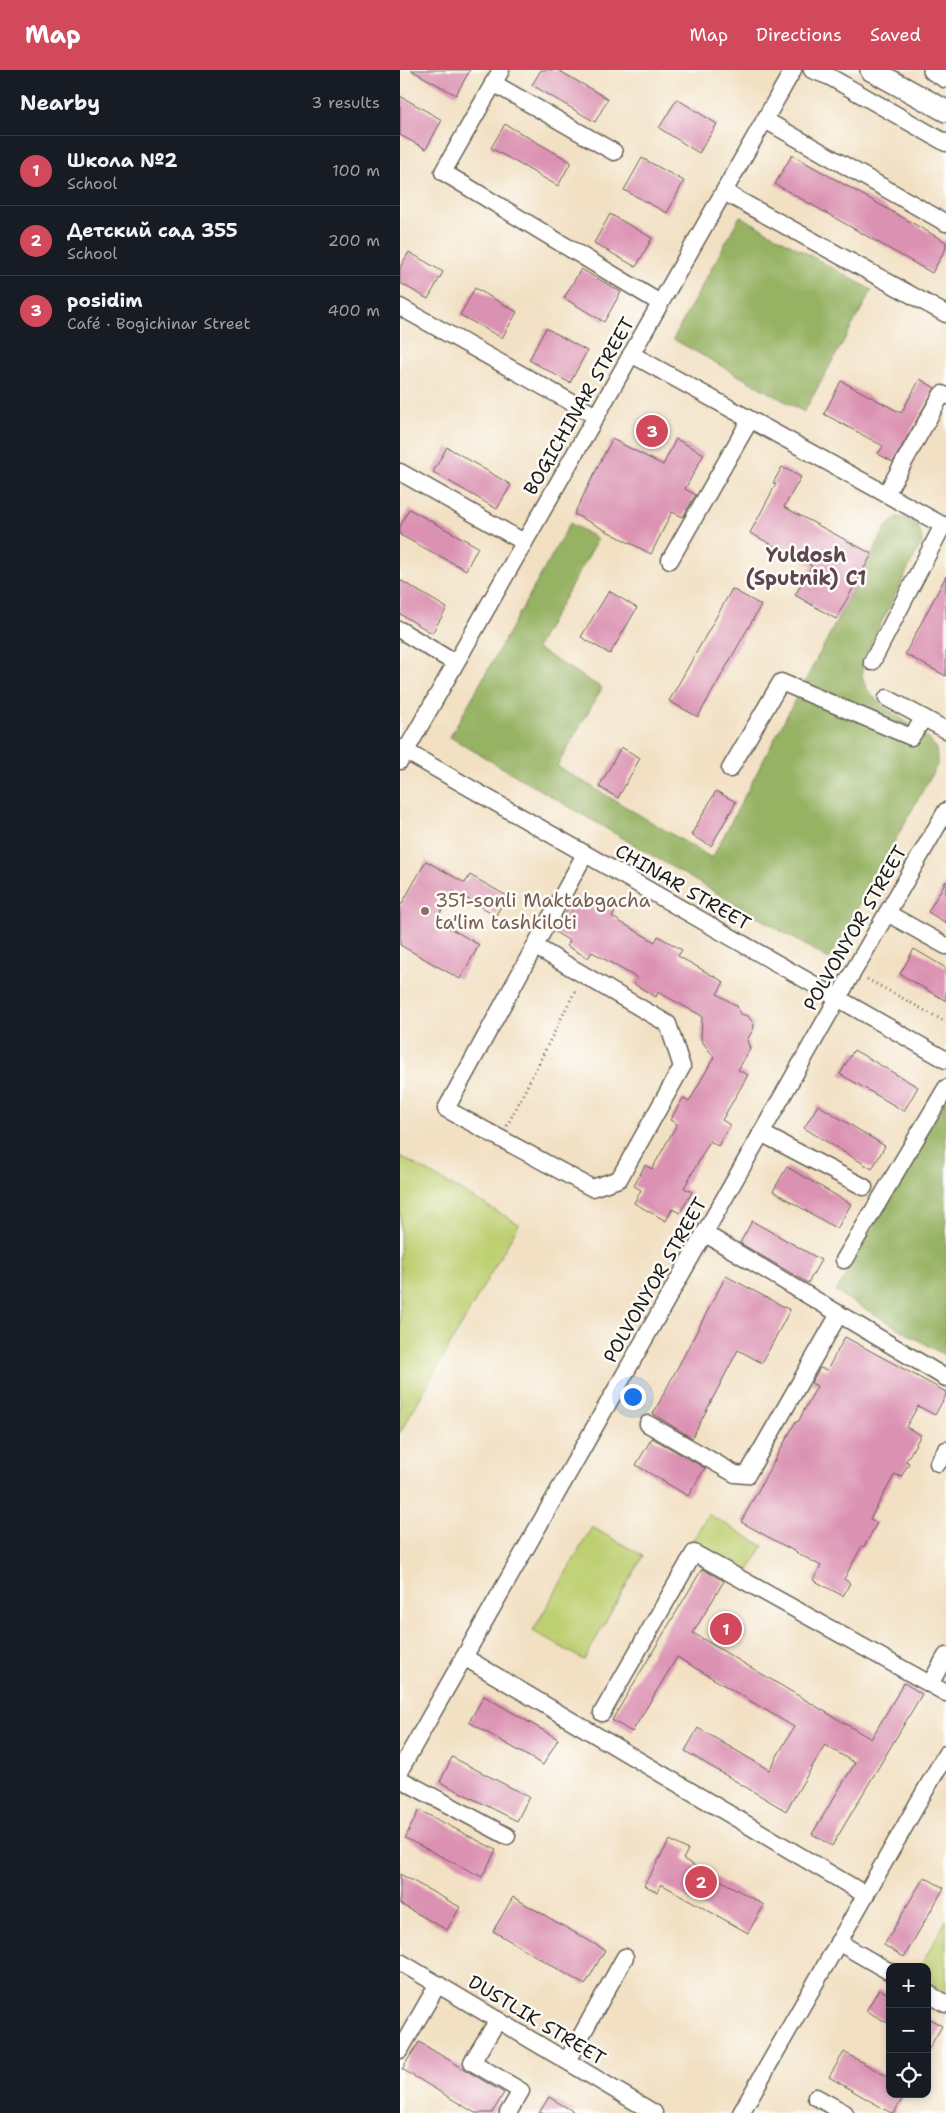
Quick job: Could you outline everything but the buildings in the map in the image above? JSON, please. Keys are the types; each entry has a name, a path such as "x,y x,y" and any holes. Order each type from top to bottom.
{"main road":[{"path":"871,70 946,111"},
{"path":"934,70 946,76"}],"street":[{"name":"BOGICHINAR STREET","path":"402,754 793,70"},
{"path":"812,70 830,77 946,143"},
{"path":"614,152 497,77 443,172 660,304"},
{"path":"765,120 946,223"},
{"path":"724,192 943,307"},
{"path":"400,306 596,416"},
{"path":"631,354 945,526 872,662"},
{"path":"886,494 942,394 946,396"},
{"path":"670,560 750,420"},
{"path":"400,472 524,542"},
{"path":"400,630 455,663"},
{"path":"730,769 781,682 911,737 924,718"},
{"path":"887,698 946,730"},
{"name":"CHINAR STREET","path":"402,754 586,854 946,1060"},
{"name":"POLVONYOR STREET","path":"400,1770 853,971 946,811"},
{"path":"536,947 668,1024 682,1067 619,1179 592,1188 446,1109 586,854"},
{"path":"887,913 946,946"},
{"path":"844,1260 946,1088"},
{"path":"761,1133 864,1188"},
{"path":"704,1233 946,1378"},
{"path":"648,1424 735,1474 747,1475 839,1314"},
{"path":"602,1713 694,1553 946,1693"},
{"path":"930,1684 946,1656"},
{"path":"464,1657 866,1895"},
{"path":"741,2113 946,1754"},
{"path":"400,1779 507,1836"},
{"path":"838,1942 886,1970"},
{"path":"567,2061 624,1957"},
{"name":"DUSTLIK STREET","path":"400,1962 652,2113"},
{"path":"400,2050 438,1984"},
{"path":"931,1996 946,2004"},
{"path":"498,2020 472,2062 521,2091 508,2113"},
{"path":"816,2096 844,2113"}],"path":[{"path":"853,971 946,1022"},
{"path":"501,1138 584,974"}],"green space":[{"path":"740,216 872,290 804,412 673,339"},
{"path":"897,517 912,520 916,523 920,530 922,541 867,651 862,670 864,683 881,704 929,740 936,749 937,765 829,959 450,737 570,523 598,539 536,648 602,688 557,766 712,858 886,527"},
{"path":"946,1100 946,1356 836,1292"},
{"path":"400,1156 519,1224 400,1433"},
{"path":"708,1514 763,1546 746,1576 691,1543"},
{"path":"592,1527 643,1556 584,1660 533,1631"},
{"path":"946,1920 946,1993 931,1984 931,1963 922,1963"}],"place":[{"name":"posidim","path":"652,431"},
{"name":"351-sonli Maktabgacha ta'lim tashkiloti","path":"425,911"},
{"name":"Школа №2","path":"726,1629"},
{"name":"Детский сад 355","path":"701,1882"}],"district":[{"name":"Yuldosh (Sputnik) C1","path":"806,566"}]}
